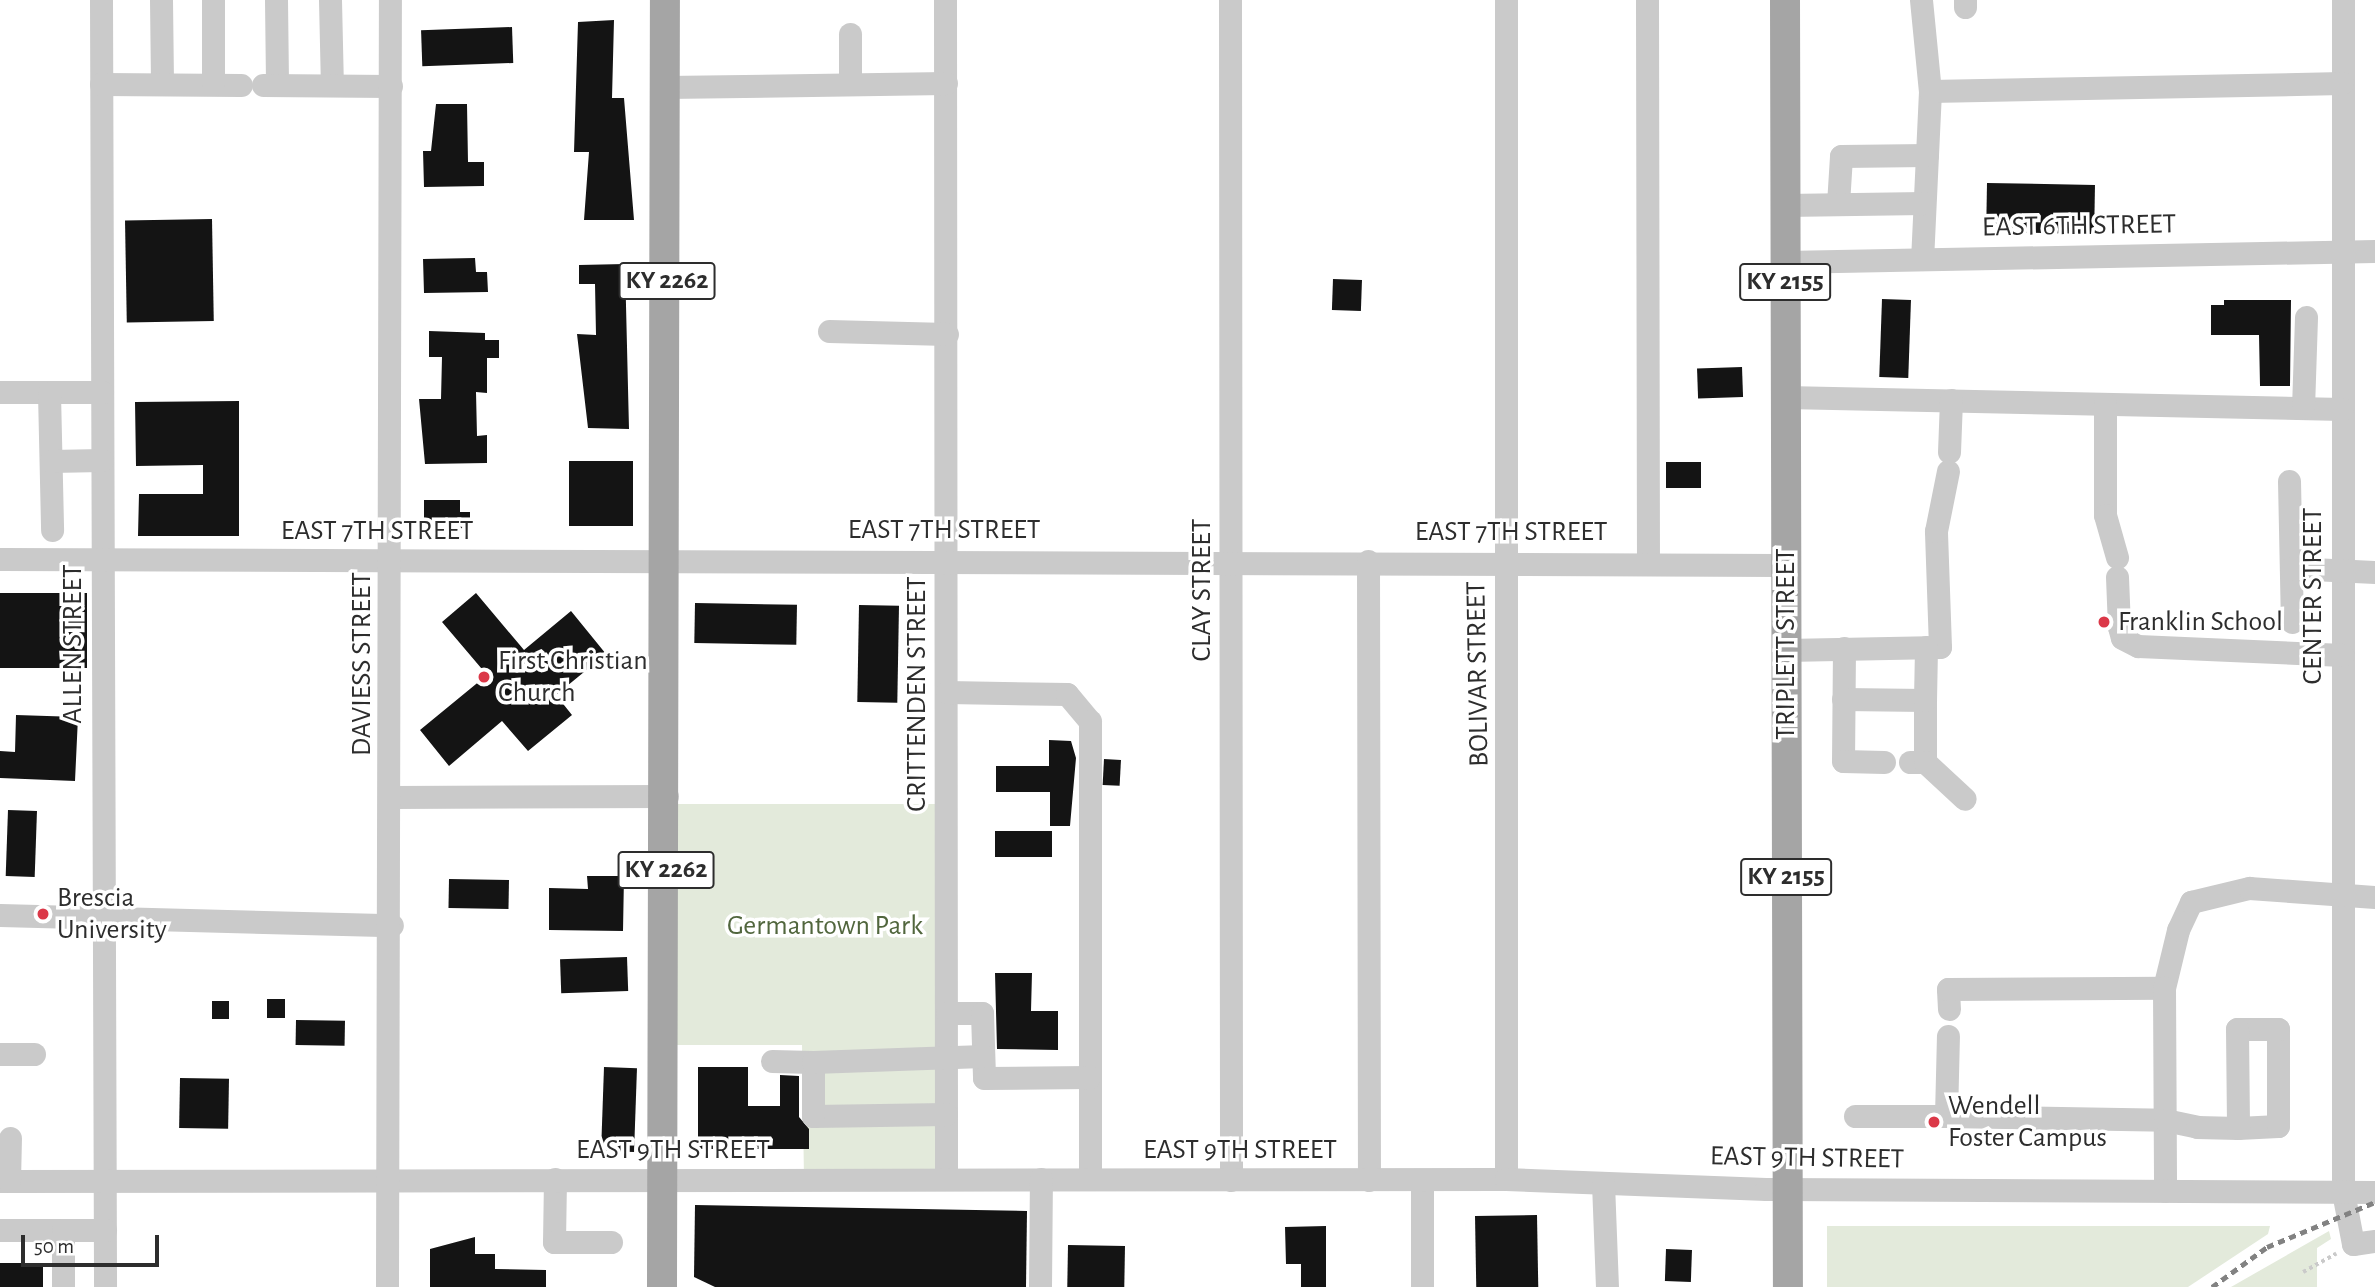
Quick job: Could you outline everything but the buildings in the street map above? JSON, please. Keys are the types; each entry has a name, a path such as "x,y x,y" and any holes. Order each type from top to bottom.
{"main road":[{"name":"KY 2262","path":"662,1287 667,796 664,0"},
{"name":"TRIPLETT STREET","path":"1785,0 1788,1287"}],"street":[{"name":"ALLEN STREET","path":"101,0 105,1287"},
{"path":"161,0 162,84"},
{"path":"213,85 214,0"},
{"path":"260,85 276,0"},
{"path":"330,0 332,85"},
{"name":"DAVIESS STREET","path":"387,1287 392,925 390,0"},
{"name":"CRITTENDEN STREET","path":"946,0 946,1178"},
{"name":"CLAY STREET","path":"1230,0 1231,1180"},
{"name":"BOLIVAR STREET","path":"1506,0 1506,1179"},
{"path":"1647,0 1648,563"},
{"path":"1921,0 1930,91 1922,259"},
{"name":"CENTER STREET","path":"2343,0 2343,1192 2364,1243"},
{"path":"850,34 850,82"},
{"path":"666,87 850,82 946,83"},
{"path":"1930,91 2342,83"},
{"path":"101,84 391,86"},
{"path":"1838,204 1841,156 1927,155"},
{"path":"1785,205 1924,203"},
{"name":"EAST 6TH STREET","path":"1785,262 2375,251"},
{"path":"2303,408 2306,317"},
{"path":"829,331 947,334"},
{"path":"0,392 102,392"},
{"path":"49,393 52,530"},
{"path":"1785,397 2342,409"},
{"path":"1786,650 1940,646 1943,637 1934,587 1948,462 1951,400"},
{"path":"2105,404 2105,515 2117,567 2119,626 2122,638 2137,646 2343,655"},
{"path":"51,461 102,460"},
{"path":"2289,481 2292,622"},
{"name":"EAST 7TH STREET","path":"0,559 1506,561 1786,565"},
{"path":"1368,561 1369,1180"},
{"path":"2291,568 2375,572"},
{"path":"1926,647 1925,700 1917,762 1965,799"},
{"path":"1844,648 1843,761 1884,762"},
{"path":"947,692 1067,694 1090,720 1090,1179"},
{"path":"1843,699 1925,700"},
{"path":"392,797 667,796"},
{"path":"2165,1191 2164,988 2178,930 2191,902 2249,888 2344,897 2375,897"},
{"path":"0,915 105,922 392,925"},
{"path":"1949,1009 1948,989 2164,988"},
{"path":"947,1013 982,1013 984,1078 1089,1077"},
{"path":"1946,1116 1948,1036"},
{"path":"0,1054 34,1054"},
{"path":"772,1061 946,1061 983,1056"},
{"path":"813,1062 813,1115 946,1114"},
{"path":"1855,1116 2165,1119 2238,1128"},
{"path":"5,1181 10,1138"},
{"path":"555,1179 554,1242 611,1242"},
{"path":"1040,1287 1041,1179"},
{"name":"EAST 9TH STREET","path":"5,1181 1506,1179 1787,1189 2375,1192"},
{"path":"1422,1180 1422,1287"},
{"path":"1603,1183 1607,1287"},
{"path":"0,1230 105,1230"},
{"path":"63,1230 63,1287"}],"path":[{"path":"2303,1272 2364,1243"}],"green space":[{"name":"Germantown Park","path":"667,804 947,804 946,1178 804,1180 802,1045 665,1045"},
{"path":"1827,1226 2270,1226 2268,1234 2188,1287 1827,1287"},
{"path":"2329,1231 2331,1239 2317,1248 2317,1287 2231,1287"}],"railway":[{"path":"2212,1287 2267,1247 2375,1202"}],"place":[{"name":"Franklin School","path":"2104,622"},
{"name":"First Christian Church","path":"484,677"},
{"name":"Brescia University","path":"43,914"},
{"name":"Wendell Foster Campus","path":"1934,1122"}]}
